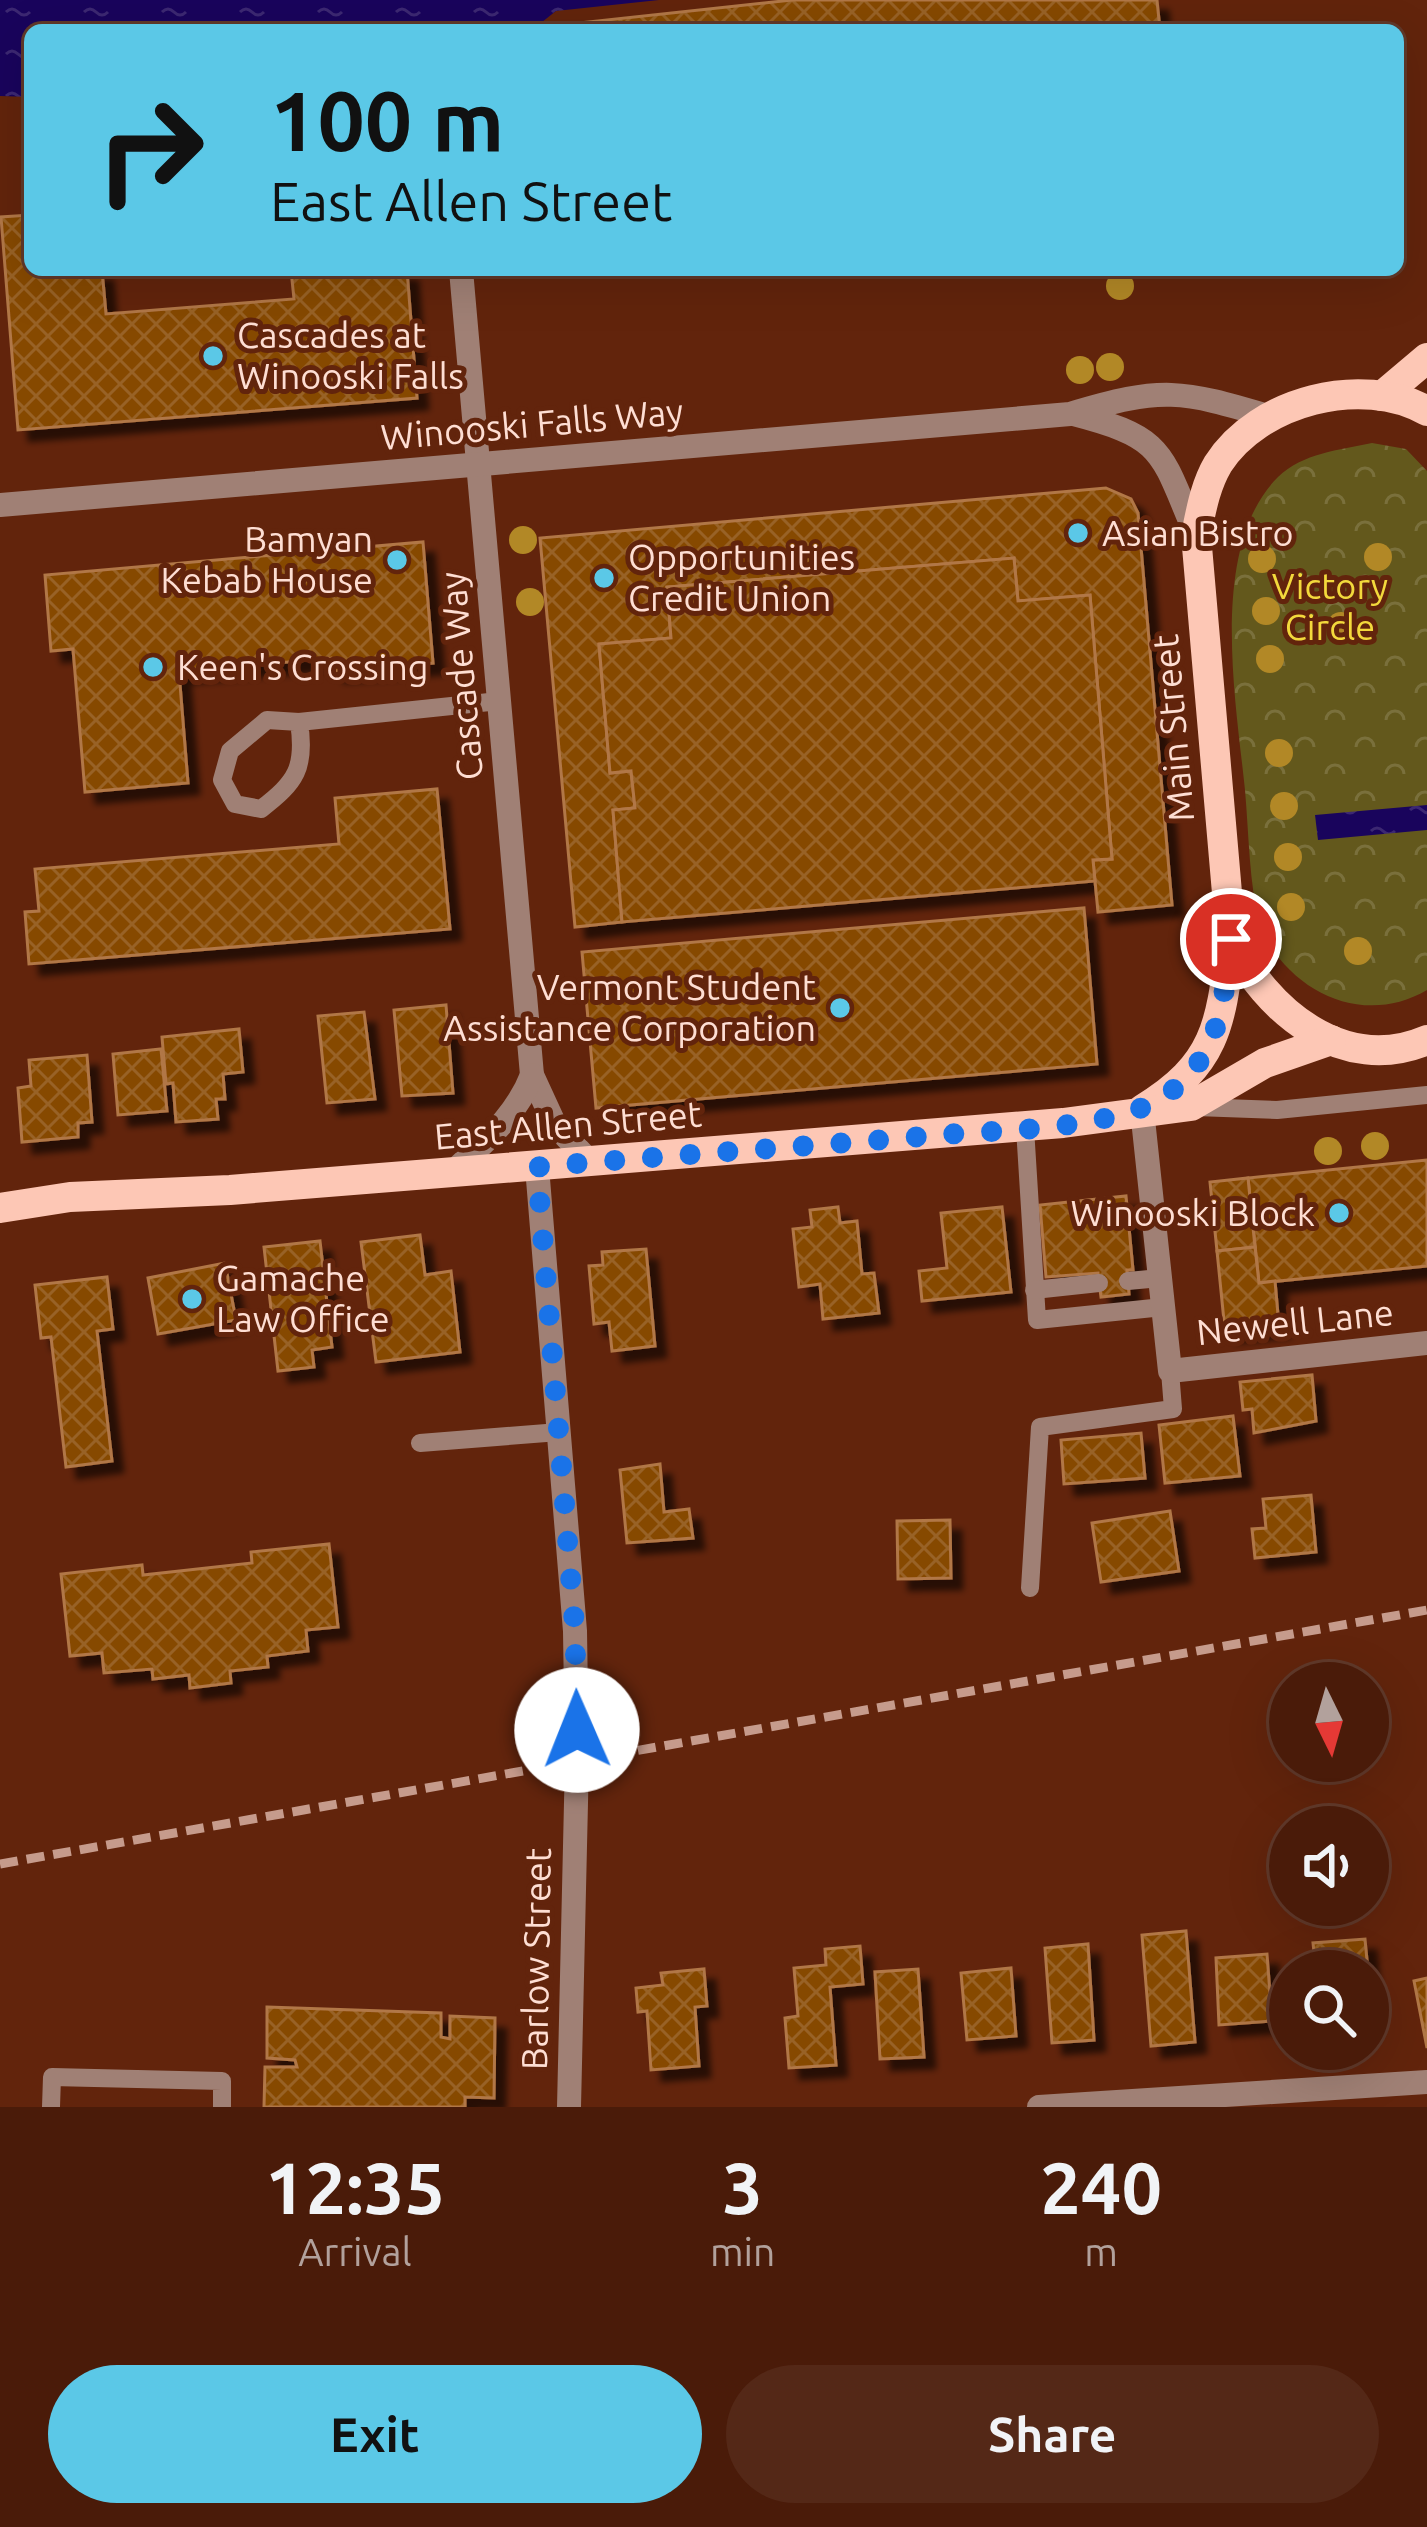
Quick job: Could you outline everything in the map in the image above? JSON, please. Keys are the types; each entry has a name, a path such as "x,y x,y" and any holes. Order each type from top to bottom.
{"main road":[{"path":"1382,396 1427,358"},
{"name":"Main Street","path":"1424,1043 1376,1048 1312,1033 1273,1003 1231,939 1196,535 1218,465 1234,444 1270,416 1322,399 1382,396 1427,411"},
{"name":"East Allen Street","path":"1142,1110 1194,1070 1213,1041 1222,1013 1231,939"},
{"name":"East Allen Street","path":"0,1208 70,1197 230,1190 1025,1128 1191,1106 1265,1063 1330,1040"}],"street":[{"name":"Cascade Way","path":"462,276 532,1075 555,1125 590,1162"},
{"name":"Winooski Falls Way","path":"0,505 1070,414 1124,398 1172,392 1270,416"},
{"name":"Winooski Falls Way","path":"1070,414 1125,428 1153,448 1163,460 1196,535"},
{"path":"451,1174 502,1125 532,1075"},
{"path":"1142,1110 1170,1371"},
{"name":"Barlow Street","path":"537,1167 575,1631 577,1760 569,2107"},
{"name":"Newell Lane","path":"1170,1371 1427,1343"},
{"path":"1039,2107 1427,2082"}],"lane":[{"path":"299,722 304,752 291,785 261,809 235,804 222,780 230,751 267,720 299,722 499,701"},
{"name":"East Allen Street","path":"1191,1106 1276,1110 1427,1096"},
{"path":"1025,1128 1036,1320 1163,1307"},
{"path":"1128,1281 1160,1278"},
{"path":"1034,1290 1099,1283"},
{"path":"1030,1588 1040,1427 1173,1409 1170,1371"},
{"path":"419,1443 560,1432"},
{"path":"51,2107 52,2077 222,2081 222,2107"}],"green space":[{"name":"Victory Circle","path":"1372,443 1406,449 1427,471 1427,990 1378,1005 1353,1004 1308,985 1273,950 1260,927 1251,876 1232,626 1242,543 1256,507 1278,477 1310,458"}],"water":[{"path":"0,0 659,0 556,11 540,24 24,24 24,97 0,96"},
{"path":"1427,805 1427,830 1318,840 1315,815"}],"building":[{"path":"792,0 1157,0 1159,24 570,24"},
{"name":"Cascades at Winooski Falls","path":"24,215 24,276 103,276 106,314 294,299 292,276 407,276 417,398 18,430 1,217"},
{"path":"1106,488 1131,499 1138,513 1172,905 1098,912 1093,860 1112,859 1090,595 1018,601 1014,558 667,587 671,638 599,644 610,773 631,771 635,808 613,810 622,922 575,927 540,538"},
{"name":"Keen's Crossing","path":"423,542 433,663 333,671 331,658 179,672 188,783 85,792 73,649 51,651 45,575"},
{"path":"1014,558 1018,601 1090,595 1112,859 1093,860 1095,881 622,922 613,810 635,808 631,771 610,773 599,644 671,638 667,587"},
{"name":"Keen's Crossing","path":"437,789 450,929 29,964 25,912 39,911 35,869 339,844 335,798"},
{"name":"Vermont Student Assistance Corporation","path":"1084,908 1097,1064 596,1108 582,952"},
{"path":"446,1005 453,1093 402,1096 394,1010"},
{"path":"364,1012 375,1099 327,1103 318,1016"},
{"path":"239,1029 243,1072 223,1074 225,1099 216,1099 218,1119 176,1122 173,1083 166,1084 162,1037"},
{"path":"161,1049 167,1111 118,1115 113,1054"},
{"path":"87,1055 92,1122 78,1123 78,1137 22,1142 18,1088 31,1086 29,1060"},
{"name":"Winooski Block","path":"1427,1160 1427,1266 1259,1283 1248,1178"},
{"path":"1248,1178 1255,1247 1217,1251 1210,1182"},
{"path":"1126,1196 1133,1270 1127,1270 1129,1294 1101,1297 1098,1273 1046,1277 1040,1205"},
{"path":"838,1207 840,1223 857,1221 862,1274 874,1273 879,1313 823,1319 820,1284 799,1287 793,1229 812,1227 810,1210"},
{"path":"1002,1207 1011,1292 922,1301 919,1271 947,1268 941,1213"},
{"path":"420,1235 425,1275 451,1271 460,1352 376,1362 361,1242"},
{"path":"320,1241 332,1347 312,1350 314,1367 278,1371 264,1247"},
{"path":"1255,1247 1259,1283 1275,1281 1279,1326 1225,1331 1217,1251"},
{"path":"646,1249 655,1346 612,1351 609,1322 594,1324 589,1266 603,1265 602,1252"},
{"name":"Gamache Law Office","path":"225,1263 236,1320 158,1334 148,1278"},
{"path":"107,1277 113,1329 97,1331 112,1461 66,1467 51,1337 41,1338 35,1285"},
{"path":"1312,1375 1316,1421 1254,1433 1252,1409 1243,1410 1240,1382"},
{"path":"1233,1416 1240,1476 1165,1483 1159,1425"},
{"path":"1141,1433 1145,1478 1064,1484 1061,1440"},
{"path":"660,1464 664,1512 689,1509 693,1538 627,1543 620,1470"},
{"path":"1311,1495 1316,1552 1255,1558 1252,1529 1266,1528 1263,1499"},
{"path":"1170,1511 1179,1571 1101,1582 1092,1523"},
{"path":"950,1520 951,1578 898,1579 897,1521"},
{"path":"329,1544 338,1627 306,1630 308,1651 267,1656 268,1667 230,1671 231,1683 190,1688 189,1675 153,1679 152,1669 104,1673 102,1653 70,1656 61,1574 142,1565 143,1575 252,1563 251,1552"},
{"path":"1186,1931 1195,2042 1151,2046 1142,1935"},
{"path":"1365,1939 1366,1950 1314,1950 1313,1943"},
{"path":"1088,1944 1094,2040 1052,2043 1045,1948"},
{"path":"860,1946 863,1984 830,1987 836,2065 789,2068 785,2018 798,2016 794,1968 826,1965 825,1949"},
{"path":"1267,1954 1269,2021 1219,2025 1216,1958"},
{"path":"1011,1968 1016,2036 967,2040 961,1973"},
{"path":"704,1969 707,2006 695,2007 699,2066 651,2070 647,2011 638,2012 636,1988 663,1985 661,1973"},
{"path":"918,1969 924,2057 880,2059 875,1972"},
{"path":"1427,1978 1427,2048 1414,1981"},
{"path":"267,2007 441,2013 441,2037 450,2039 450,2016 495,2018 494,2098 465,2097 465,2107 264,2107 265,2067 297,2067 295,2060 267,2058"}],"railway":[{"path":"0,1864 1427,1610"}],"place":[{"name":"Cascades at Winooski Falls","path":"213,356"},
{"name":"Asian Bistro","path":"1078,533"},
{"name":"Bamyan Kebab House","path":"397,560"},
{"name":"Opportunities Credit Union","path":"604,578"},
{"name":"Keen's Crossing","path":"153,667"},
{"name":"Vermont Student Assistance Corporation","path":"840,1008"},
{"name":"Winooski Block","path":"1339,1213"},
{"name":"Gamache Law Office","path":"192,1299"}],"route":[{"path":"577,1730 575,1631 537,1167 1025,1128 1142,1110 1168,1094 1206,1055 1222,1013 1231,939"}]}
